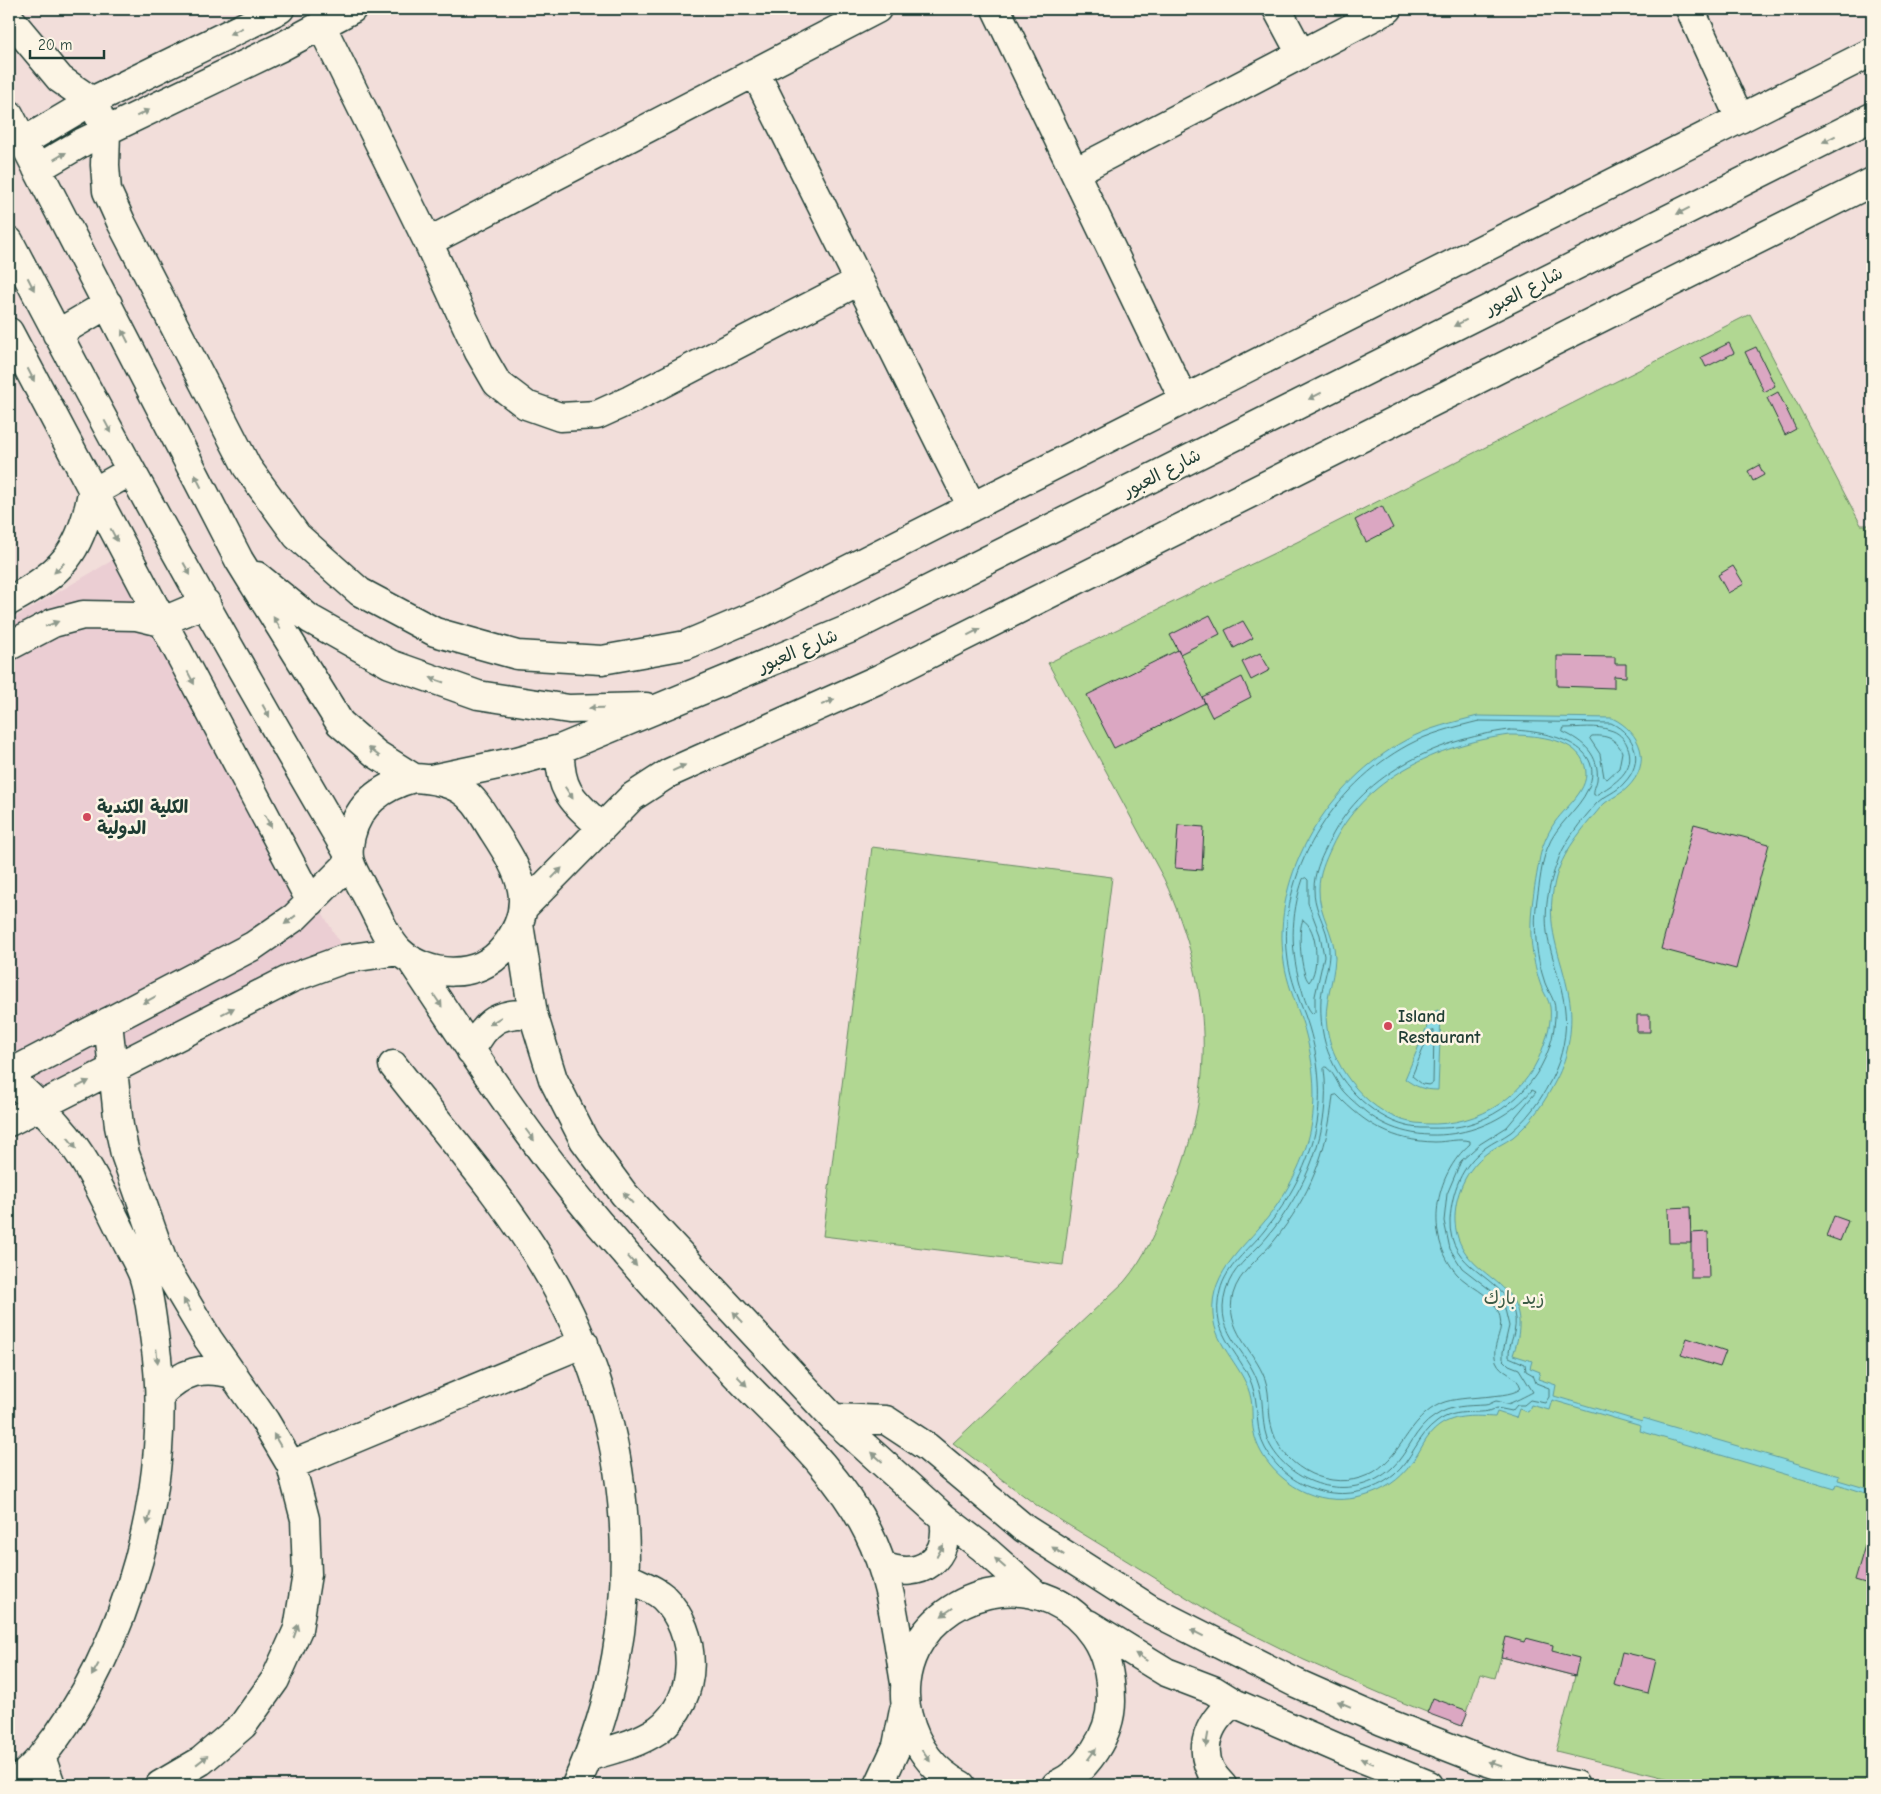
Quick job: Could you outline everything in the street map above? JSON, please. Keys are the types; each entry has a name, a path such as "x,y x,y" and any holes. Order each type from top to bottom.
{"street":[{"path":"428,242 877,9"},
{"path":"996,9 1184,400"},
{"path":"1277,9 1301,54"},
{"path":"1075,172 1388,9"},
{"path":"1690,9 1740,119"},
{"path":"23,142 92,101 275,11 279,48"},
{"path":"37,169 106,130 279,48 332,16 428,242 478,352 497,383 526,405 560,417 597,415 630,400 859,281"},
{"path":"9,18 60,79 92,101 106,130 105,165 107,191 121,222 247,467 297,536 360,592 435,632 517,655 602,660 686,645 764,612 1872,52"},
{"path":"755,72 972,508"},
{"path":"9,114 239,560 340,723 376,754 423,779 447,783 474,800 513,861 520,876 521,916 533,1014 553,1079 589,1148 624,1194 833,1418 944,1518 982,1547 1036,1595"},
{"name":"شارع العبور","path":"349,857 353,826 360,812 384,789 423,779 484,769 560,749 854,628 1872,117"},
{"path":"9,1122 318,967 344,959 405,956 426,968 442,972 474,968 489,961 502,951 512,938 521,916 601,827 632,797 669,773 879,679 1872,182"},
{"path":"9,241 57,334 132,471 349,857 388,937 405,956 516,1117 598,1222 708,1346 829,1471 855,1508 883,1566 892,1604 912,1734 927,1758 948,1778 962,1785"},
{"path":"57,334 108,304"},
{"path":"9,332 92,493 311,902"},
{"path":"9,601 38,586 62,566 77,544 84,527 92,493 132,471"},
{"path":"239,560 310,619 390,664 478,694 569,709 662,707"},
{"path":"9,646 53,623 83,615 136,616 161,622 206,604"},
{"path":"560,749 560,770 566,790 601,827"},
{"path":"160,1785 201,1761 243,1724 276,1680 298,1629 307,1574 305,1519 291,1465 265,1421 203,1332 153,1270 91,1171 59,1126 9,1075 253,946 278,930 311,902 349,857"},
{"path":"472,1051 480,1033 494,1020 513,1013 533,1014"},
{"path":"14,1785 41,1757 73,1711 100,1662 122,1611 134,1576 152,1504 157,1461 160,1394 152,1325 153,1270 119,1126 108,1022"},
{"path":"393,1065 520,1228 561,1295 584,1343 604,1401 617,1461 624,1521 626,1577 622,1630 614,1677 602,1724 590,1756 576,1785"},
{"path":"291,1465 584,1343"},
{"path":"160,1394 175,1380 193,1372 213,1370 233,1374"},
{"path":"833,1418 886,1420 927,1447 1025,1529 1150,1609 1296,1684 1382,1721 1479,1759 1528,1775 1576,1785"},
{"path":"883,1566 896,1571 910,1572 924,1568 936,1559 943,1546 946,1532 944,1518"},
{"path":"590,1756 638,1742 659,1729 676,1710 687,1688 691,1663 688,1638 678,1615 662,1596 626,1577"},
{"path":"879,1785 897,1746 911,1658 923,1636 940,1616 961,1602 986,1594 1011,1591 1036,1595 1059,1604 1078,1618 1166,1672 1213,1690 1234,1702 1354,1755 1429,1785"},
{"path":"1056,1785 1081,1768 1096,1749 1106,1728 1111,1705 1111,1681 1105,1657 1094,1636 1078,1618"},
{"path":"1222,1785 1208,1766 1205,1751 1206,1736 1212,1722 1234,1702"},
{"path":"41,1757 51,1785"}],"shaded area":[{"path":"118,557 345,952 9,1111 9,621"}],"green space":[{"name":"زيد بارك","path":"1750,314 1861,525 1872,525 1872,1785 1694,1785 1556,1751 1575,1676 1501,1657 1495,1678 1480,1674 1462,1726 1391,1698 1304,1660 1222,1619 1039,1507 953,1443 1124,1282 1139,1262 1151,1241 1186,1154 1196,1114 1202,1075 1203,1036 1200,998 1192,959 1180,920 1164,879 1048,663 1297,542"},
{"path":"872,847 1112,877 1063,1265 823,1236"}],"water":[{"path":"1478,716 1612,718 1630,731 1640,749 1641,759 1640,768 1627,788 1603,805 1573,842 1562,860 1555,881 1551,913 1552,927 1566,981 1571,1017 1567,1050 1560,1071 1543,1103 1526,1125 1513,1137 1487,1153 1473,1167 1463,1183 1457,1202 1455,1222 1460,1243 1470,1258 1508,1294 1517,1309 1519,1328 1513,1355 1532,1361 1530,1368 1540,1372 1538,1379 1556,1385 1554,1396 1642,1422 1643,1418 1839,1476 1838,1480 1872,1490 1872,1495 1837,1484 1835,1489 1640,1431 1641,1426 1552,1400 1549,1410 1531,1405 1528,1412 1519,1409 1516,1418 1497,1412 1495,1417 1466,1417 1445,1422 1430,1434 1402,1475 1378,1491 1349,1499 1321,1497 1298,1489 1273,1469 1261,1452 1253,1429 1252,1403 1248,1388 1219,1338 1213,1315 1213,1299 1217,1285 1232,1259 1272,1212 1292,1181 1310,1134 1314,1082 1311,1056 1305,1031 1284,962 1282,929 1286,896 1296,864 1311,833 1330,805 1353,780 1378,758 1406,740 1450,723","holes":["1518,735 1561,742 1578,753 1586,770 1586,779 1583,787 1549,831 1540,857 1535,887 1531,935 1537,973 1550,1007 1550,1023 1546,1040 1533,1068 1522,1084 1508,1098 1492,1109 1474,1117 1455,1122 1415,1123 1399,1119 1384,1112 1357,1089 1337,1060 1331,1044 1327,1028 1326,1010 1335,958 1332,940 1319,898 1319,883 1323,868 1331,848 1345,823 1362,802 1382,784 1405,769 1455,747 1482,740"]},
{"path":"1438,1010 1441,1014 1438,1090 1424,1089 1405,1079 1433,1012"}],"building":[{"path":"1729,343 1734,353 1706,367 1701,357"},
{"path":"1756,347 1775,386 1764,392 1745,352"},
{"path":"1778,392 1796,429 1785,435 1767,398"},
{"path":"1759,465 1764,475 1753,481 1748,471"},
{"path":"1382,506 1393,528 1366,542 1355,520"},
{"path":"1733,566 1744,584 1728,593 1718,575"},
{"path":"1210,615 1220,634 1180,654 1170,635"},
{"path":"1243,621 1253,638 1234,648 1225,630"},
{"path":"1178,650 1205,703 1114,748 1087,695"},
{"path":"1260,653 1270,670 1251,680 1242,662"},
{"path":"1557,656 1615,657 1615,664 1626,664 1626,677 1614,676 1614,688 1557,686"},
{"path":"1242,677 1251,697 1212,717 1202,697"},
{"path":"1694,824 1769,844 1736,969 1661,949"},
{"path":"1178,825 1204,827 1202,870 1175,868"},
{"path":"1637,1015 1650,1015 1650,1032 1637,1032"},
{"path":"1690,1207 1691,1243 1669,1243 1668,1208"},
{"path":"1834,1216 1848,1221 1840,1241 1826,1236"},
{"path":"1708,1232 1709,1278 1691,1278 1691,1233"},
{"path":"1687,1338 1726,1351 1720,1367 1681,1355"},
{"path":"1870,1528 1872,1529 1872,1585 1855,1580"},
{"path":"1506,1637 1524,1642 1526,1638 1553,1645 1552,1651 1579,1658 1575,1676 1501,1657"},
{"path":"1622,1652 1656,1660 1648,1694 1614,1685"},
{"path":"1433,1698 1468,1711 1462,1726 1427,1713"}],"place":[{"name":"الكلية الكندية الدولية","path":"87,817"},
{"name":"Island Restaurant","path":"1388,1026"}]}
